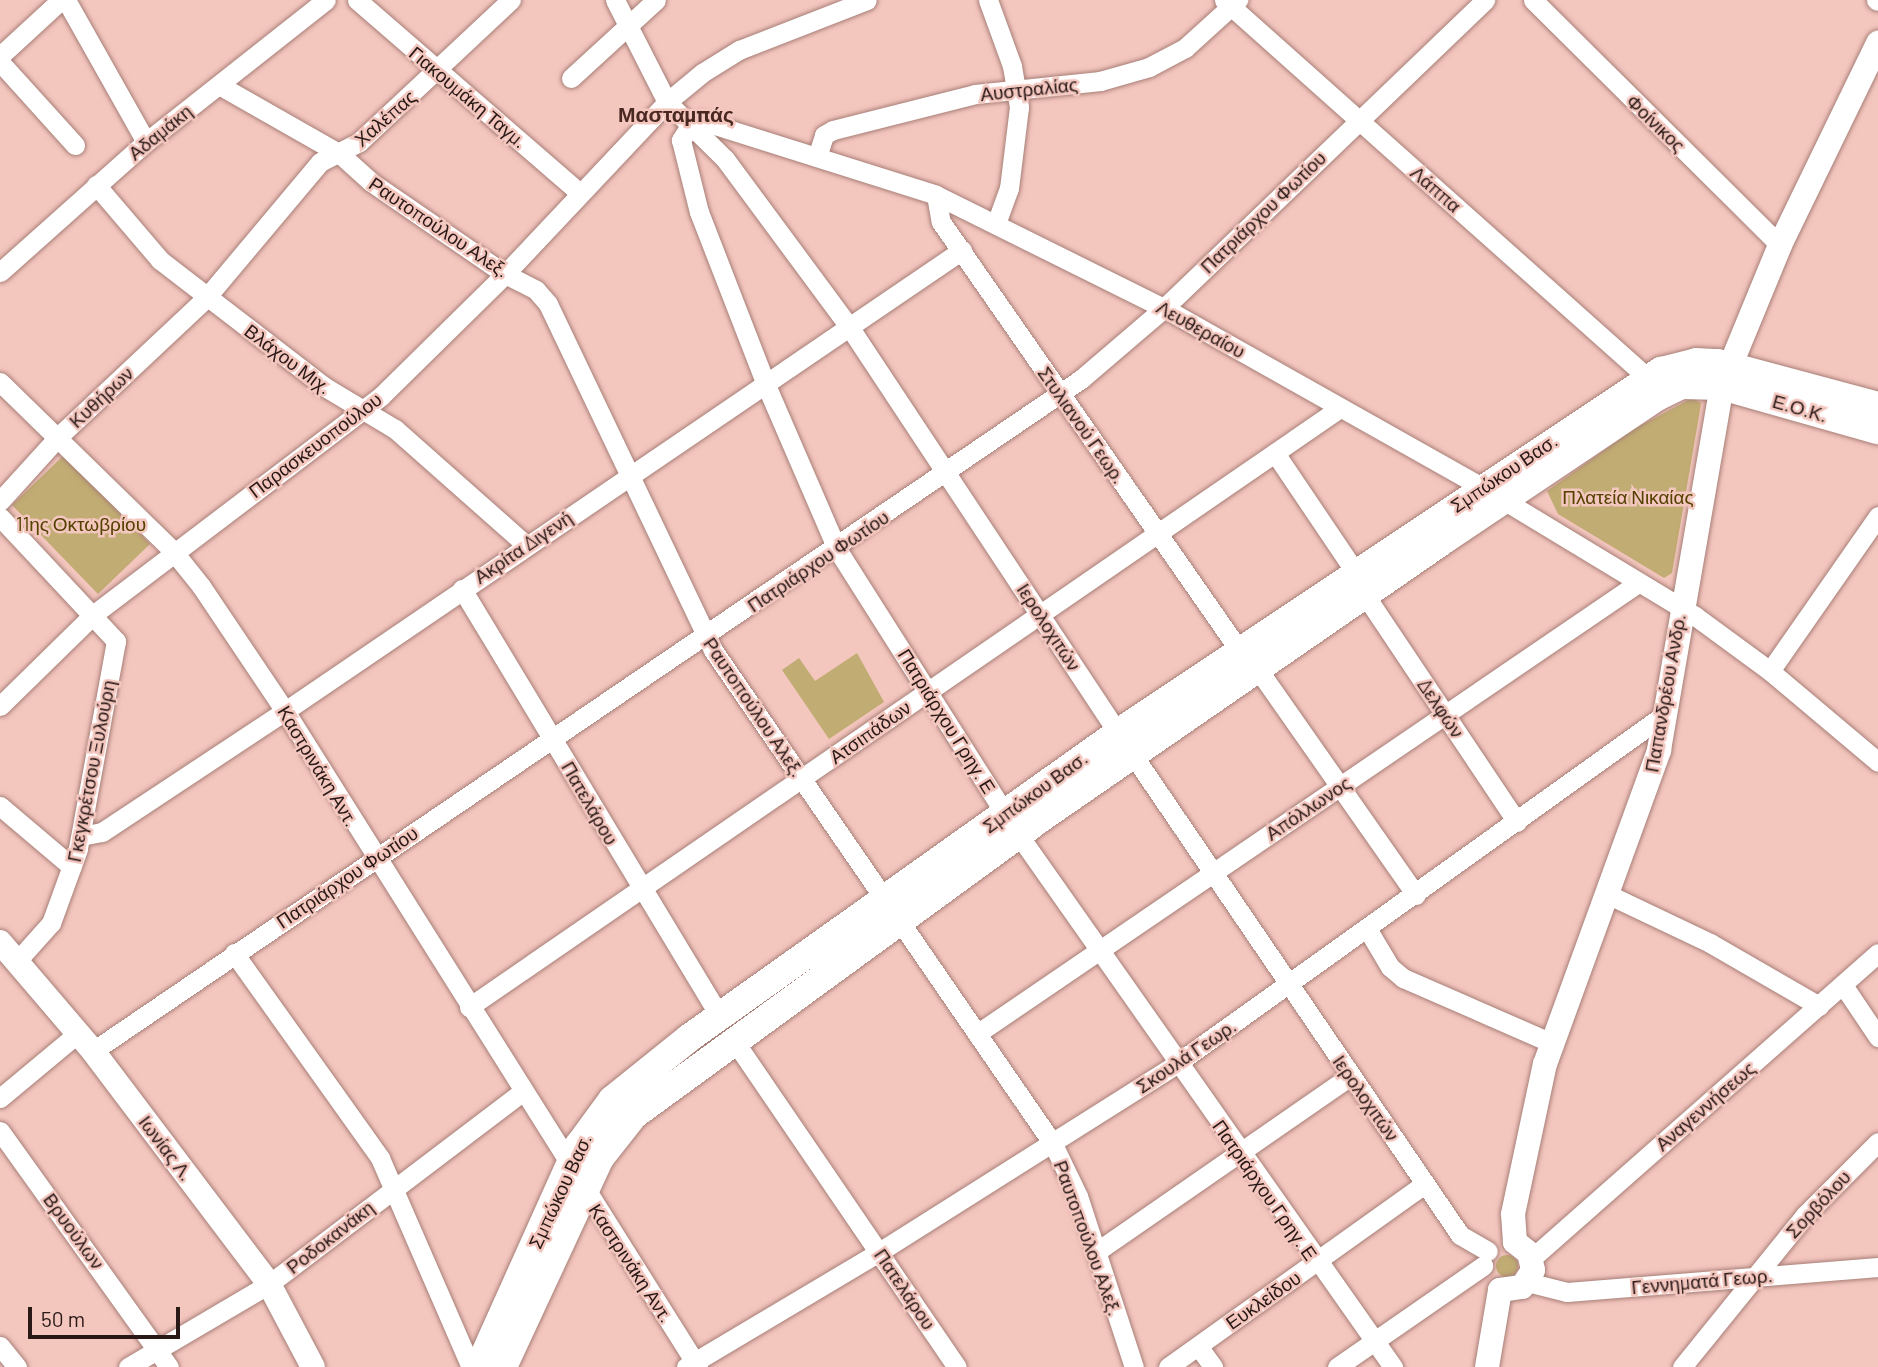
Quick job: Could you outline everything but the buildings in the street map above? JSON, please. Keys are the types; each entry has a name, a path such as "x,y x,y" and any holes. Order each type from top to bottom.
{"main road":[{"name":"Σμπώκου Βασ.","path":"479,1367 576,1179 624,1124 727,1027 1125,743 1493,494 1648,378 1696,362 1725,375"},
{"name":"Σμπώκου Βασ.","path":"1493,494 1668,391 1725,375"},
{"name":"Ε.Ο.Κ.","path":"1725,375 1878,406"},
{"name":"Ε.Ο.Κ.","path":"1725,375 1878,430"},
{"name":"Σμπώκου Βασ.","path":"503,1367 576,1179"}],"street":[{"path":"0,56 63,0 146,142"},
{"name":"Αδαμάκη","path":"0,272 146,142 326,0"},
{"name":"Γιακουμάκη Ταγμ.","path":"357,0 580,193"},
{"name":"Χαλέπας","path":"206,298 320,162 340,154 439,72 511,0"},
{"name":"Ιερολοχιτών","path":"615,0 667,102 725,159 763,206 850,328 949,471 1125,743 1350,1076 1460,1235 1485,1259"},
{"path":"571,78 656,0"},
{"name":"Παρασκευοπούλου","path":"0,706 94,614 173,551 363,412 505,274 667,102 739,50 867,0"},
{"path":"988,0 1018,90 1009,188 996,223"},
{"name":"Πατριάρχου Φωτίου","path":"0,1098 86,1042 234,953 551,736 705,638 837,549 1060,394 1164,308 1485,0"},
{"name":"Φοίνικος","path":"1533,0 1780,245"},
{"name":"Αυστραλίας","path":"817,157 824,135 833,130 975,94 1100,81 1149,67 1185,48 1231,3"},
{"name":"Λάππα","path":"1231,3 1357,121 1648,378"},
{"name":"Παπανδρέου Ανδρ.","path":"1527,1282 1516,1191 1552,1043 1654,768 1725,375 1780,245 1878,44"},
{"path":"0,62 75,145"},
{"name":"Ραυτοπούλου Αλεξ.","path":"219,85 340,154 372,182 505,274 526,283 548,304 631,473 705,638 1053,1144 1072,1181 1134,1367"},
{"name":"Λευθεραίου","path":"690,126 702,121 936,195 1164,308 1493,494 1681,607 1770,671 1878,762"},
{"name":"Πατριάρχου Γρηγ. Ε","path":"690,126 681,139 699,212 766,385 837,549 1012,824 1098,951 1393,1367"},
{"name":"Βλάχου Μιχ.","path":"96,185 160,260 206,298 363,412 407,438 526,545"},
{"name":"Στυλιανού Γεωρ.","path":"936,195 936,213 1060,394 1416,895"},
{"name":"Ακρίτα Διγενή","path":"81,836 102,832 285,711 962,250"},
{"name":"Κυθήρων","path":"0,501 60,436 206,298"},
{"name":"Καστρινάκη Αντ.","path":"0,382 60,436 173,551 285,711 374,859 693,1365"},
{"name":"Ατσιπάδων","path":"468,1007 1340,408"},
{"name":"Δελφών","path":"1275,453 1517,822"},
{"path":"1770,671 1878,516"},
{"name":"Γκεγκρέτσου Ξυλούρη","path":"0,517 114,635 116,650 81,836 72,867 51,923 17,961"},
{"name":"Απόλλωνος","path":"978,1033 1638,583"},
{"name":"Πατελάρου","path":"461,589 551,736 640,890 727,1027 957,1367"},
{"name":"Σκουλά Γεωρ.","path":"693,1365 1053,1144 1176,1064 1368,930 1665,714"},
{"path":"0,806 72,867"},
{"path":"1607,894 1710,943 1819,1006"},
{"path":"1368,930 1390,967 1403,978 1552,1043"},
{"name":"Ιωνίας Λ.","path":"0,942 86,1042 269,1284 313,1367"},
{"path":"234,953 374,1149 394,1187 471,1367"},
{"name":"Αναγεννήσεως","path":"1523,1250 1819,1006 1878,953"},
{"path":"1843,985 1878,1037"},
{"path":"1096,1252 1350,1076"},
{"name":"Ροδοκανάκη","path":"128,1367 163,1359 269,1284 394,1187 522,1093"},
{"name":"Βρυούλων","path":"0,1131 163,1359"},
{"name":"Σορβόλου","path":"1682,1367 1805,1215 1878,1142"},
{"name":"Ευκλείδου","path":"1168,1367 1425,1184"},
{"path":"1337,1367 1485,1259 1502,1242 1523,1250"},
{"path":"1485,1259 1489,1283 1500,1290 1515,1290 1527,1282"},
{"name":"Γεννηματά Γεωρ.","path":"1527,1282 1567,1292 1878,1268"},
{"path":"1486,1367 1500,1290"},
{"path":"0,1346 17,1367"},
{"path":"1198,1346 1213,1367"}],"green space":[{"name":"Πλατεία Νικαίας","path":"1692,398 1701,403 1699,416 1672,573 1664,578 1558,514 1547,491 1634,429"},
{"name":"11ης Οκτωβρίου","path":"64,455 150,544 98,594 12,505"},
{"path":"857,653 884,702 829,739 782,670 799,658 815,681"},
{"path":"1507,1255 1515,1258 1518,1266 1515,1274 1507,1277 1499,1274 1496,1266 1499,1258"}],"district":[{"name":"Μασταμπάς","path":"676,114"}]}
